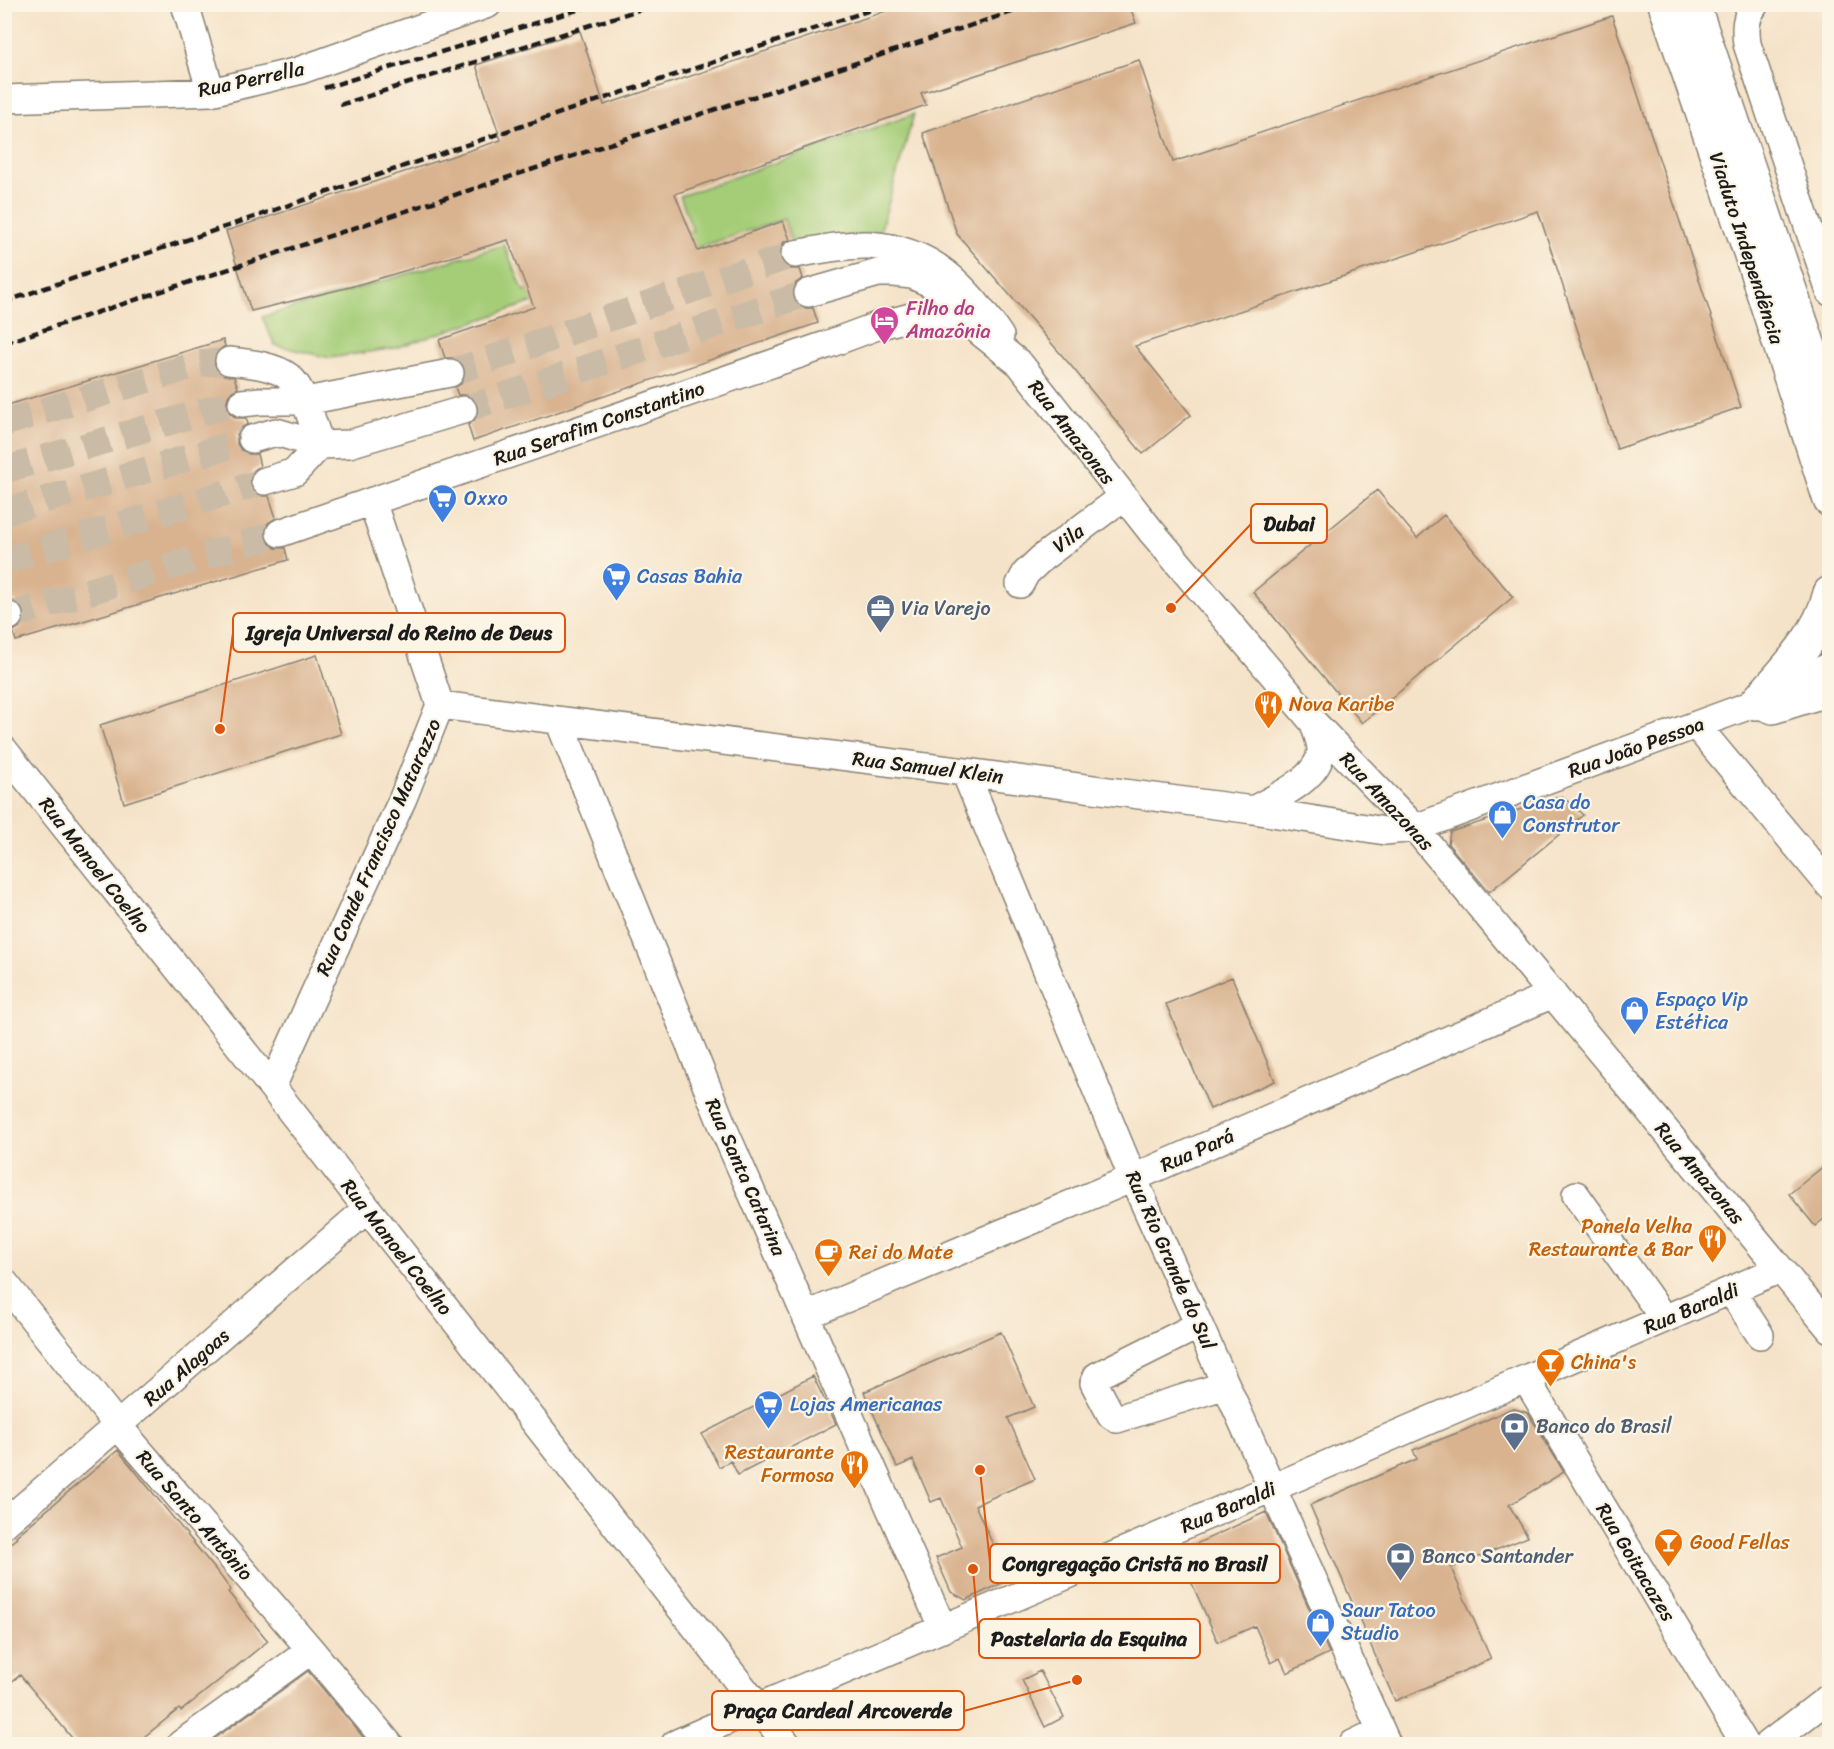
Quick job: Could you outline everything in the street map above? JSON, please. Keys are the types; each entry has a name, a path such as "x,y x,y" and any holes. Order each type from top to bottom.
{"main road":[{"name":"Viaduto Independência","path":"1665,4 1750,252 1828,496"},
{"name":"Viaduto Independência","path":"1693,4 1830,408"},
{"path":"1756,703 1801,650 1818,626 1830,593"}],"street":[{"path":"185,4 211,92"},
{"name":"Rua Perrella","path":"4,99 211,92 298,71 488,4"},
{"path":"1755,4 1747,18 1745,30 1747,44 1830,292"},
{"path":"795,254 867,245 923,257 942,279 985,314 1020,364"},
{"path":"808,293 878,273 942,279"},
{"path":"918,315 933,301 942,279"},
{"name":"Rua Amazonas","path":"918,315 945,315 959,318 970,324 1020,364 1122,496 1314,723 1415,828 1830,1329"},
{"name":"Rua Serafim Constantino","path":"280,533 877,326 918,315"},
{"path":"230,361 266,366 289,377 306,401 320,445"},
{"path":"242,403 306,401 450,373"},
{"path":"306,401 264,436 320,445 350,444 463,410"},
{"path":"265,481 295,472 320,445"},
{"name":"Vila","path":"1020,584 1026,573 1043,557 1122,496"},
{"name":"Rua Conde Francisco Matarazzo","path":"272,1087 403,798 440,705 372,501"},
{"name":"Rua João Pessoa","path":"1415,828 1756,703 1830,666"},
{"name":"Rua João Pessoa","path":"1756,703 1773,710 1817,696 1830,684"},
{"name":"Rua Samuel Klein","path":"440,705 1253,810 1385,831 1415,828"},
{"name":"Rua Santa Catarina","path":"559,721 726,1134 944,1629"},
{"path":"1253,810 1290,790 1316,765 1321,750 1314,723"},
{"path":"1696,725 1830,886"},
{"name":"Rua Manoel Coelho","path":"4,750 272,1087 787,1744"},
{"name":"Rua Rio Grande do Sul","path":"965,772 1133,1178 1384,1738"},
{"name":"Rua Pará","path":"807,1315 1133,1178 1552,994"},
{"path":"1576,1196 1660,1313 1662,1320"},
{"name":"Rua Alagoas","path":"4,1524 367,1209"},
{"name":"Rua Baraldi","path":"675,1744 1780,1269"},
{"name":"Rua Santo Antônio","path":"4,1282 118,1426 311,1650 388,1744"},
{"path":"1731,1290 1760,1335"},
{"path":"1199,1325 1097,1376 1094,1383 1111,1415 1117,1419 1226,1386"},
{"name":"Rua Goitacazes","path":"1526,1379 1745,1744"},
{"path":"181,1744 311,1650"},
{"path":"1769,1744 1830,1697"},
{"path":"1353,1744 1384,1738"}],"green space":[{"path":"914,114 880,232 793,246 784,219 395,348 330,358 275,345 262,317 504,245 524,291 693,231 680,196"}],"building":[{"path":"907,4 1031,4 1032,11 1051,4 1129,4 1136,23 921,93 926,105 675,194 698,251 783,221 790,240 784,242 780,248 780,257 789,269 800,269 803,278 796,283 793,289 793,298 804,308 813,308 818,323 473,441 468,425 475,420 478,414 478,405 473,398 467,395 458,395 455,387 465,379 465,369 456,358 445,358 439,340 534,307 508,240 350,287 251,311 226,231 501,140 476,65 580,31 604,105"},
{"path":"1612,16 1741,407 1617,449 1538,211 1135,346 1191,415 1143,454 1072,367 957,234 923,133 1139,60 1173,162"},
{"path":"223,340 225,346 216,352 213,359 214,367 220,374 234,377 238,388 228,396 226,405 230,413 236,418 246,418 248,424 241,428 237,435 237,444 248,454 257,454 260,466 253,471 250,485 255,493 269,496 276,518 268,523 265,538 270,545 276,548 285,548 288,560 16,641 13,631 24,622 24,612 15,601 4,601 4,406"},
{"path":"1377,490 1417,538 1444,515 1513,597 1362,723 1253,592"},
{"path":"317,655 341,734 124,803 100,725"},
{"name":"Casa do Construtor","path":"1562,796 1583,815 1489,892 1448,844 1450,832"},
{"path":"1232,977 1275,1081 1210,1109 1166,1004"},
{"path":"1830,1161 1830,1214 1815,1226 1789,1194"},
{"path":"1001,1332 1034,1407 1008,1418 1035,1479 975,1505 1009,1580 966,1600 951,1592 936,1558 962,1547 941,1498 931,1502 913,1460 897,1467 864,1392"},
{"name":"Lojas Americanas","path":"813,1376 836,1424 738,1475 731,1461 719,1467 702,1434"},
{"name":"Banco Santander","path":"1512,1408 1528,1413 1564,1472 1509,1505 1528,1537 1451,1568 1491,1659 1395,1701 1310,1505 1417,1459 1413,1450 1465,1430"},
{"path":"118,1450 219,1574 231,1590 228,1592 268,1641 181,1711 179,1709 135,1744 77,1744 20,1675 4,1688 4,1548"},
{"path":"1266,1512 1329,1653 1287,1673 1280,1658 1271,1663 1255,1626 1218,1642 1178,1552"},
{"path":"308,1671 369,1744 207,1744"},
{"path":"1040,1671 1064,1717 1045,1727 1022,1680"}],"tunnel":[{"path":"450,373 795,254"},
{"path":"463,410 808,293"},
{"path":"4,423 199,364 229,361"},
{"path":"4,470 216,408 242,403"},
{"path":"4,512 252,439"},
{"path":"4,561 265,481"},
{"path":"9,616 280,533"}],"railway":[{"path":"324,88 597,4"},
{"path":"340,105 657,4"},
{"path":"4,302 889,4"},
{"path":"4,343 1036,4"}],"place":[{"name":"Filho da Amazônia","path":"885,346"},
{"name":"Oxxo","path":"443,524"},
{"name":"Casas Bahia","path":"616,602"},
{"name":"Dubai","path":"1171,608"},
{"name":"Via Varejo","path":"880,634"},
{"name":"Igreja Universal do Reino de Deus","path":"220,729"},
{"name":"Nova Karibe","path":"1268,730"},
{"name":"Casa do Construtor","path":"1502,840"},
{"name":"Espaço Vip Estética","path":"1634,1036"},
{"name":"Panela Velha Restaurante & Bar","path":"1713,1264"},
{"name":"Rei do Mate","path":"828,1278"},
{"name":"China's","path":"1550,1388"},
{"name":"Lojas Americanas","path":"769,1430"},
{"name":"Banco do Brasil","path":"1515,1452"},
{"name":"Congregação Cristã no Brasil","path":"980,1470"},
{"name":"Restaurante Formosa","path":"855,1490"},
{"name":"Good Fellas","path":"1669,1568"},
{"name":"Pastelaria da Esquina","path":"973,1569"},
{"name":"Banco Santander","path":"1401,1582"},
{"name":"Saur Tatoo Studio","path":"1320,1648"},
{"name":"Praça Cardeal Arcoverde","path":"1077,1680"}]}
